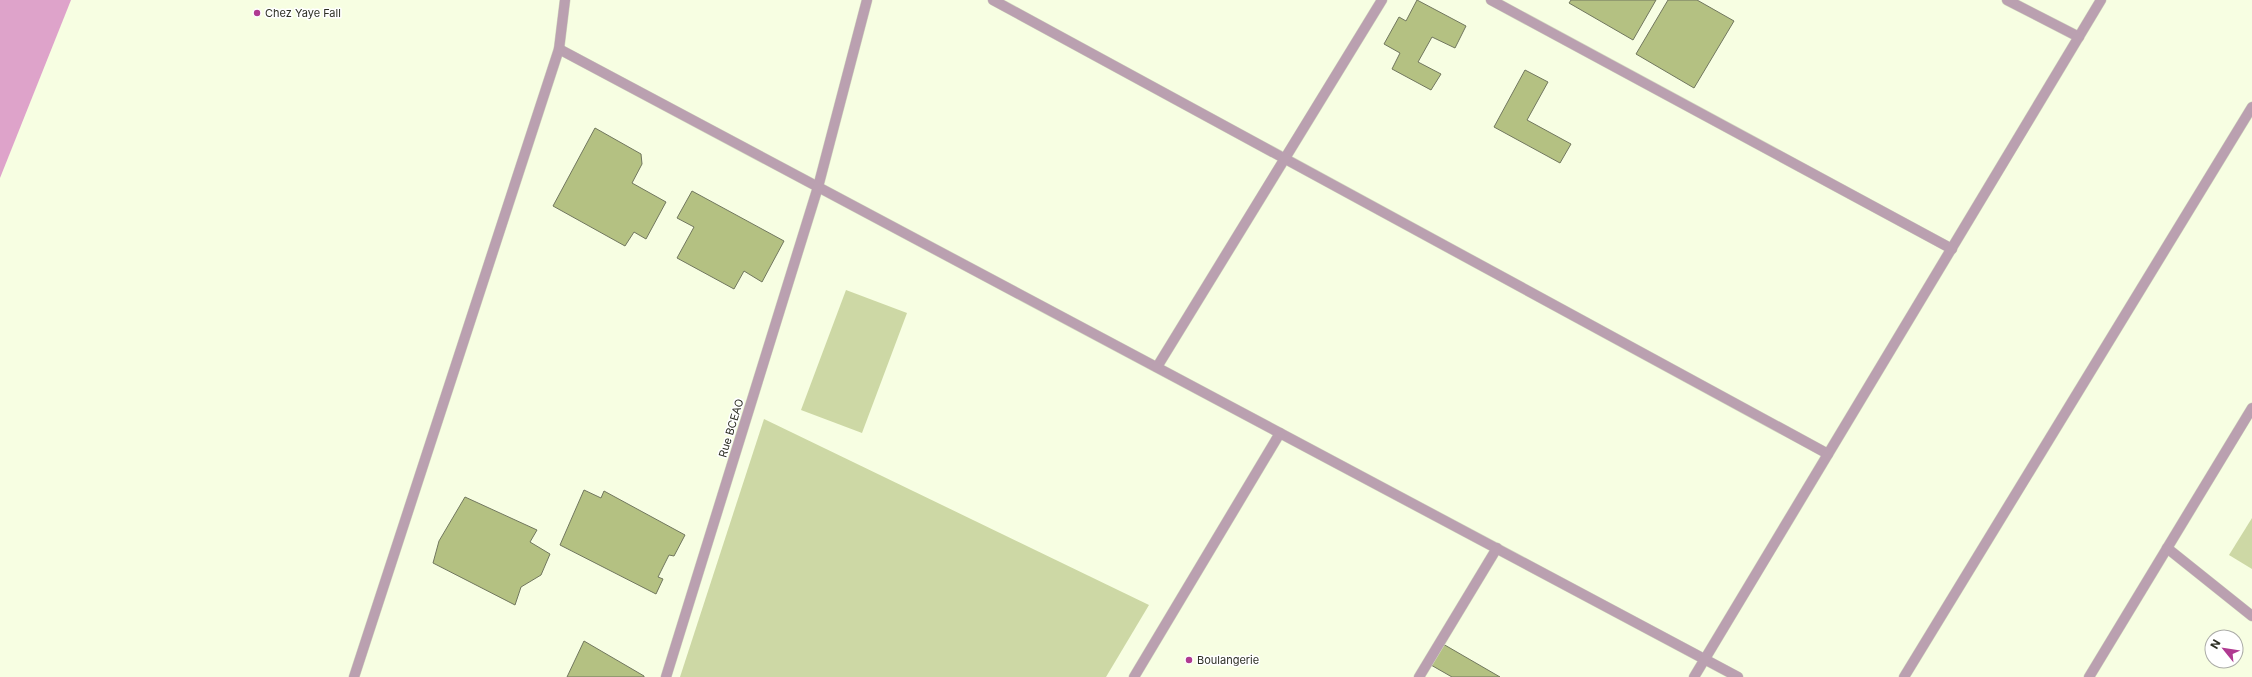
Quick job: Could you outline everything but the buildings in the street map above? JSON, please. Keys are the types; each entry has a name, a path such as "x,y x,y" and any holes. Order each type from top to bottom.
{"street":[{"path":"354,677 559,49 565,0"},
{"name":"Rue BCEAO","path":"666,677 818,187 867,0"},
{"path":"993,0 1828,454"},
{"path":"1157,367 1382,0"},
{"path":"1491,0 1952,249"},
{"path":"2007,0 2079,38"},
{"path":"1694,677 2101,0"},
{"path":"559,49 1738,677"},
{"path":"1904,677 2252,106"},
{"path":"2089,677 2252,408"},
{"path":"1134,677 1280,433"},
{"path":"1419,677 1497,548"},
{"path":"2168,548 2252,616"}],"green space":[{"path":"846,290 907,313 862,433 801,410"},
{"path":"764,419 1149,605 1106,677 680,677"},
{"path":"2252,518 2252,569 2229,555"}],"shaded area":[{"path":"0,0 71,0 0,178"}],"place":[{"name":"Chez Yaye Fall","path":"257,13"},
{"name":"Boulangerie","path":"1189,660"}]}
